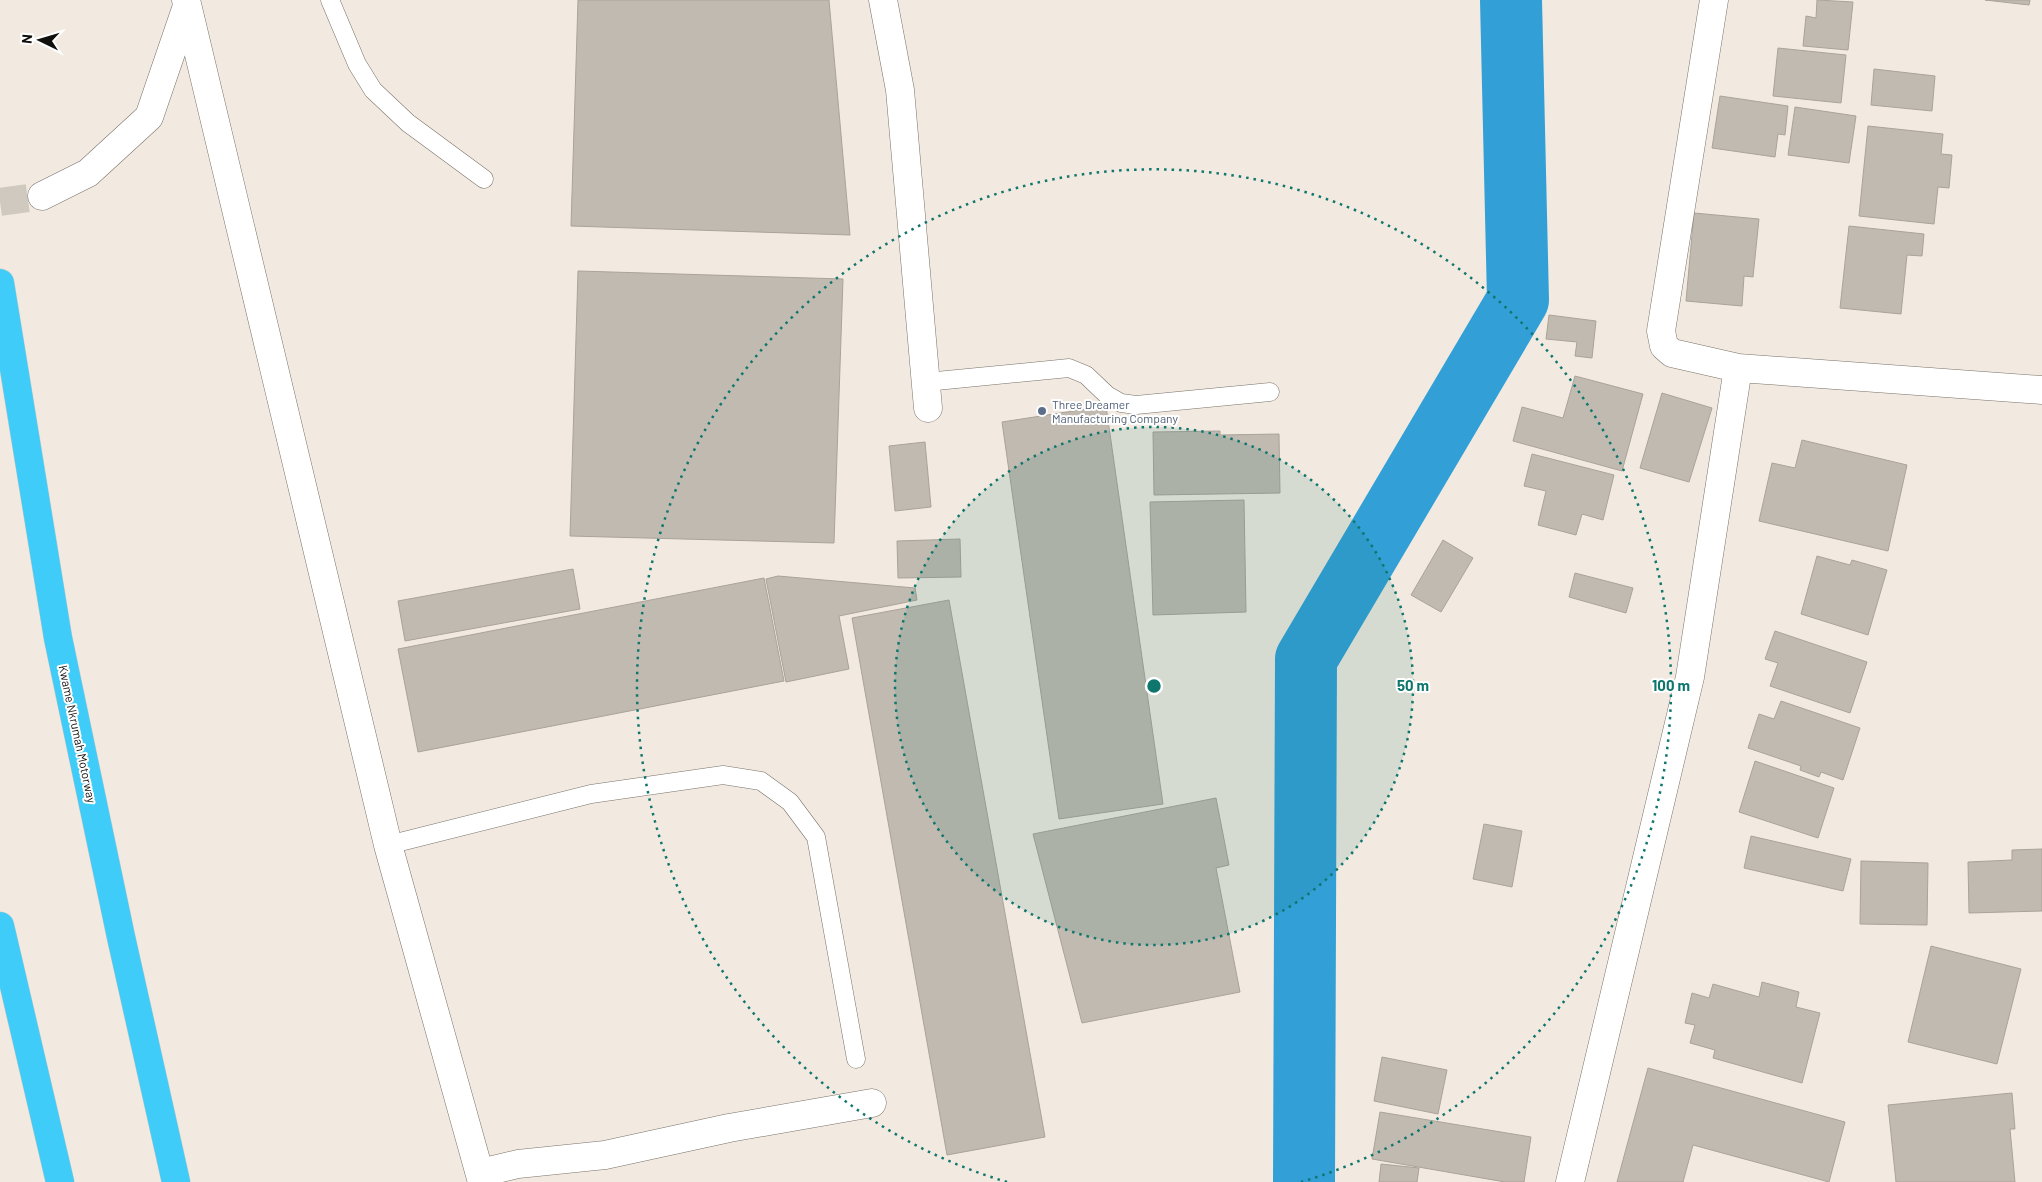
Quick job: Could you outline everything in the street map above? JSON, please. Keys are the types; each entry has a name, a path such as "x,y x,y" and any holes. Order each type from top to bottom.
{"highway":[{"name":"Kwame Nkrumah Motorway","path":"0,283 58,638 121,937 176,1182"},
{"path":"0,926 60,1182"}],"street":[{"path":"883,0 900,90 927,395"},
{"path":"1714,0 1661,331 1664,346 1672,352 1738,368 2042,390"},
{"path":"42,196 88,173 149,117 186,3"},
{"path":"186,3 388,845 481,1177 518,1164 604,1155 729,1128 872,1103"},
{"path":"1570,1182 1690,677 1738,368"}],"lane":[{"path":"330,0 357,64 373,90 408,124 484,179"},
{"path":"927,395 1069,368 1086,376 1121,403 1136,405 1270,392"},
{"path":"388,845 591,794 723,775 761,781 790,802 816,837 856,1060"}],"building":[{"path":"578,0 829,0 850,235 571,226"},
{"path":"1817,0 1853,2 1848,50 1803,46 1806,16 1816,18"},
{"path":"1985,0 2030,0 2029,5"},
{"path":"1778,48 1846,55 1841,103 1773,96"},
{"path":"1874,69 1935,76 1932,111 1871,105"},
{"path":"1720,96 1788,106 1785,135 1778,134 1775,157 1712,148"},
{"path":"1795,107 1856,116 1849,163 1788,155"},
{"path":"1868,126 1943,134 1941,154 1952,155 1949,188 1938,187 1934,224 1859,216"},
{"path":"1694,213 1759,219 1753,277 1744,276 1742,306 1686,301"},
{"path":"1849,226 1924,234 1922,256 1907,255 1901,314 1840,308"},
{"path":"578,271 843,279 834,543 570,536"},
{"path":"1549,315 1596,321 1592,358 1575,356 1577,342 1546,339"},
{"path":"1575,376 1643,394 1622,471 1513,441 1522,407 1563,418"},
{"path":"1662,393 1712,408 1689,482 1640,468"},
{"path":"1106,406 1163,804 1059,819 1002,422"},
{"path":"1220,431 1220,435 1279,434 1280,493 1154,495 1153,432"},
{"path":"1802,440 1907,465 1888,551 1759,521 1772,463 1795,468"},
{"path":"925,442 931,507 895,511 889,446"},
{"path":"1532,454 1614,475 1603,520 1582,514 1576,535 1538,525 1546,491 1524,486"},
{"path":"1244,500 1246,612 1153,615 1150,502"},
{"path":"960,539 961,577 898,578 897,541"},
{"path":"1443,540 1473,558 1441,612 1411,595"},
{"path":"1817,556 1850,565 1852,560 1887,570 1868,635 1801,614"},
{"path":"573,569 580,609 405,641 398,601"},
{"path":"1575,573 1633,588 1626,613 1569,597"},
{"path":"778,576 915,588 917,600 839,616 849,669 786,682 766,579"},
{"path":"764,578 784,681 418,752 398,649"},
{"path":"949,600 1045,1137 947,1155 852,618"},
{"path":"1775,631 1867,662 1850,713 1770,686 1778,663 1765,659"},
{"path":"1781,701 1860,728 1843,780 1821,772 1819,777 1800,770 1801,766 1748,748 1759,714 1774,719"},
{"path":"1755,761 1834,788 1818,838 1739,812"},
{"path":"1216,798 1229,865 1216,868 1240,992 1082,1023 1033,834"},
{"path":"1484,824 1522,831 1512,887 1473,879"},
{"path":"1751,836 1851,859 1843,891 1744,868"},
{"path":"2042,849 2042,911 1969,913 1968,862 2012,860 2012,850"},
{"path":"1861,861 1928,863 1927,925 1860,924"},
{"path":"1931,946 2021,969 1997,1064 1908,1042"},
{"path":"1762,982 1799,992 1796,1007 1820,1013 1802,1083 1713,1058 1715,1050 1690,1043 1695,1025 1685,1023 1692,993 1709,998 1713,984 1759,997"},
{"path":"1382,1057 1447,1070 1438,1114 1374,1101"},
{"path":"1648,1068 1845,1122 1829,1182 1693,1145 1683,1182 1617,1182"},
{"path":"2012,1093 2015,1129 2010,1129 2015,1182 1896,1182 1888,1105"},
{"path":"1380,1112 1531,1137 1524,1182 1505,1182 1372,1159"},
{"path":"1381,1164 1419,1168 1417,1182 1379,1182"}],"waterway":[{"path":"1304,1182 1306,659 1518,300 1511,0"}],"tunnel":[{"path":"0,202 42,196"}],"place":[{"name":"Three Dreamer Manufacturing Company","path":"1042,411"}]}
